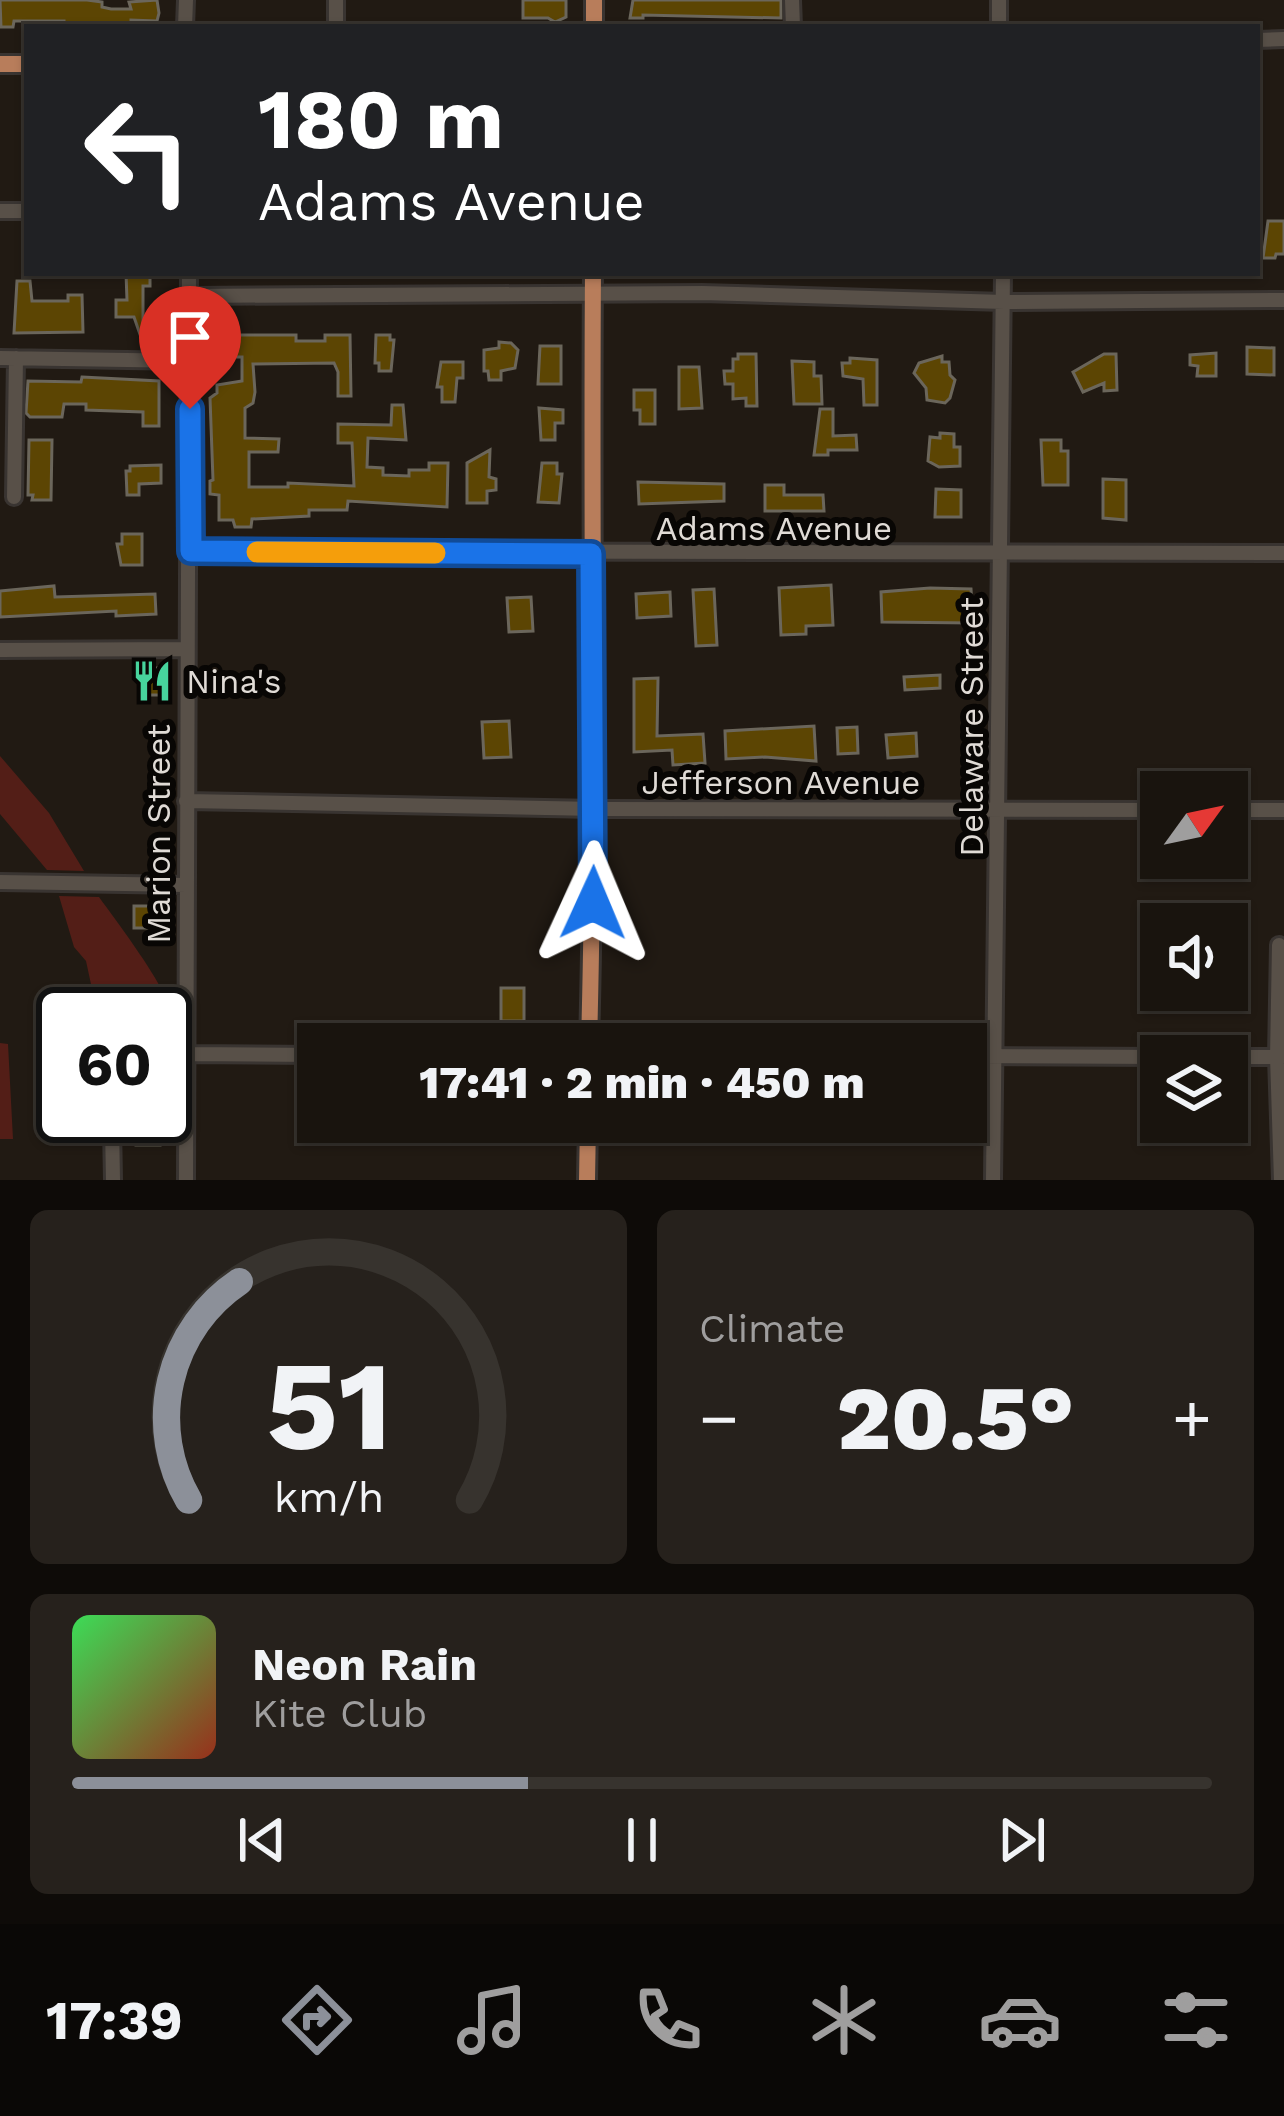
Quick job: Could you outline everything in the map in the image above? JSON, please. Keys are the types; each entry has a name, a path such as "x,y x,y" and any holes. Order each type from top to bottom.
{"main road":[{"path":"591,1023 596,809 593,276"},
{"path":"587,1180 588,1143"}],"street":[{"name":"Marion Street","path":"185,987 189,276"},
{"name":"Delaware Street","path":"993,1180 1004,276"},
{"path":"190,296 702,293 1004,302 1284,301"},
{"path":"14,496 8,358 190,361"},
{"name":"Adams Avenue","path":"191,551 1284,554"},
{"path":"0,650 185,650"},
{"name":"Jefferson Avenue","path":"186,801 596,809 1140,809"},
{"path":"1248,810 1284,810"},
{"path":"0,882 186,885"},
{"path":"1279,945 1282,1180"},
{"path":"192,1054 297,1055"},
{"path":"987,1056 1140,1057"},
{"path":"1248,1057 1280,1057"},
{"path":"112,1143 113,1180"},
{"name":"Marion Street","path":"186,1143 186,1180"}],"shaded area":[{"path":"0,756 49,813 84,871 47,870 0,814"},
{"path":"59,896 99,897 159,987 92,987 86,961 74,947"},
{"path":"0,1043 8,1044 13,1139 0,1139"}],"building":[{"path":"0,0 87,0 111,9 131,9 129,2 157,0 159,13 157,21 131,20 131,24 14,21 13,27 1,27"},
{"path":"523,0 566,0 566,17 555,22 523,18"},
{"path":"633,0 781,0 781,18 630,18"},
{"path":"1268,221 1284,221 1284,254 1275,258 1263,258"},
{"path":"126,276 150,276 150,286 143,286 143,324 149,322 154,336 142,340 134,317 116,317 116,300 127,300"},
{"path":"17,281 30,281 32,301 68,301 68,295 82,295 83,332 14,333"},
{"path":"233,335 296,335 296,341 325,341 325,335 350,335 351,396 338,396 334,363 253,364 255,392 253,403 245,408 245,438 279,439 278,452 249,452 249,487 288,487 288,483 354,486 352,443 338,443 338,424 391,425 392,405 403,405 406,440 368,438 367,467 383,468 383,475 409,476 409,470 429,470 429,463 448,463 447,507 348,501 347,510 252,519 251,527 219,520 219,495 210,494 210,398 217,393 217,385 242,381 242,357 233,357"},
{"path":"376,335 390,335 394,340 391,371 379,371 375,363"},
{"path":"499,342 511,343 518,350 515,368 501,371 501,380 489,380 484,350 499,348"},
{"path":"540,346 561,346 561,384 538,384"},
{"path":"1247,347 1274,348 1274,375 1247,374"},
{"path":"1216,353 1216,376 1197,376 1198,366 1190,365 1190,355"},
{"path":"738,354 756,354 757,406 746,406 746,398 733,399 733,384 725,384 724,371 733,371"},
{"path":"1104,354 1116,354 1117,390 1104,391 1104,383 1083,392 1073,372"},
{"path":"942,356 955,380 945,403 927,400 926,388 914,373 919,363"},
{"path":"850,358 877,360 877,405 864,405 863,379 843,376 842,363 850,363"},
{"path":"792,361 814,362 814,376 821,376 822,404 794,404"},
{"path":"441,362 463,362 455,402 442,402 442,387 437,387"},
{"path":"679,367 699,367 702,408 679,409"},
{"path":"82,377 159,381 159,426 143,426 143,412 86,410 86,404 64,404 62,417 26,413 28,381 81,382"},
{"path":"634,390 655,390 655,424 640,424"},
{"path":"539,408 563,410 563,423 555,423 555,440 541,440"},
{"path":"820,409 833,409 833,436 856,435 857,450 814,455"},
{"path":"940,433 954,434 960,466 939,467 928,461 930,437 940,438"},
{"path":"29,440 52,440 51,500 32,500 33,495 28,495"},
{"path":"1041,440 1061,440 1061,451 1068,451 1068,485 1043,485"},
{"path":"490,450 489,477 496,479 496,490 487,491 487,503 467,503 467,463"},
{"path":"542,463 557,463 557,474 562,474 559,503 538,502"},
{"path":"161,465 161,483 139,484 139,495 127,495 130,466"},
{"path":"1103,479 1126,480 1126,520 1103,518"},
{"path":"638,482 724,484 724,501 639,504"},
{"path":"765,485 784,485 784,495 823,495 824,511 765,511"},
{"path":"936,489 961,490 961,517 935,517"},
{"path":"122,534 142,534 142,565 121,565 117,544 122,544"},
{"path":"831,585 833,625 806,626 806,634 781,635 779,588"},
{"path":"54,586 55,597 155,594 156,614 116,616 116,611 0,617 0,591"},
{"path":"714,589 717,645 696,646 693,590"},
{"path":"971,589 973,623 882,622 881,592"},
{"path":"670,592 671,616 637,618 636,594"},
{"path":"531,597 533,631 509,632 507,598"},
{"name":"Nina's","path":"140,668 165,668 165,695 139,695"},
{"path":"940,675 940,688 905,690 904,677"},
{"path":"658,678 657,736 703,734 705,763 673,765 672,750 634,752 634,679"},
{"path":"509,721 511,757 484,758 482,722"},
{"path":"814,726 816,761 726,759 725,731"},
{"path":"857,727 858,753 838,754 837,728"},
{"path":"916,733 917,756 888,758 886,735"},
{"path":"134,906 161,906 161,928 134,928"},
{"path":"501,988 524,988 524,1021 501,1021"}],"slow traffic":[{"path":"257,552 435,553"}],"place":[{"name":"Nina's","path":"152,681"}],"route":[{"path":"190,409 191,551 591,554 593,903"}]}
